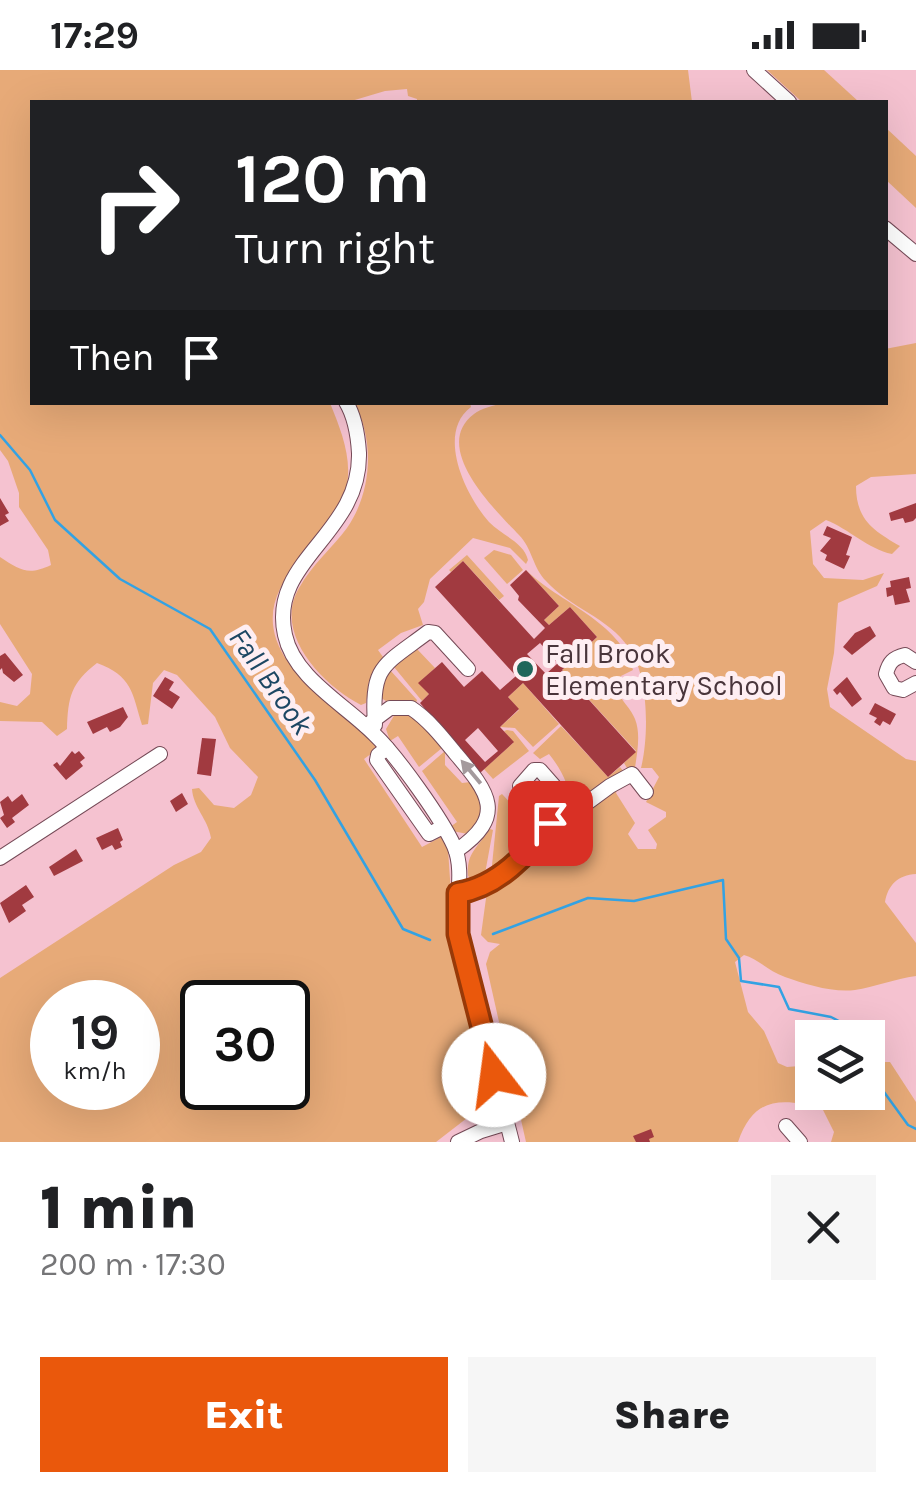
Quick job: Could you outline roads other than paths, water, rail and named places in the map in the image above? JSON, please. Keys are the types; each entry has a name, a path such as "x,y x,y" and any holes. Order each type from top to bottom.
{"street":[{"path":"754,70 787,100"},
{"path":"888,231 916,254"},
{"path":"347,405 358,447 356,483 342,516 287,587 282,611 287,645 296,662 372,726 456,850 458,934 512,1142"},
{"path":"372,726 374,693 383,667 428,632 435,633 468,669"},
{"path":"916,662 905,656 896,658 888,664 886,674 894,688 903,690 916,683"},
{"path":"372,726 390,708 410,708 450,746 483,786 488,803 485,823 478,834 456,850"},
{"path":"0,858 160,754"},
{"path":"458,893 479,888 505,872 550,823 563,804 562,795 540,770 534,770 520,786 550,823"},
{"path":"563,804 576,810 632,774 646,792"},
{"path":"458,1142 480,1130 507,1124"},
{"path":"786,1126 800,1142"}],"waterway":[{"name":"Fall Brook","path":"0,435 30,470 55,520 120,579 210,629 315,780 403,929 430,940"},
{"name":"Fall Brook","path":"493,934 588,898 634,901 723,880 726,939 739,958 741,981 779,987 789,1009 837,1020"},
{"name":"Fall Brook","path":"885,1093 908,1125 916,1129"}],"place":[{"name":"Fall Brook Elementary School","path":"525,669"}]}
